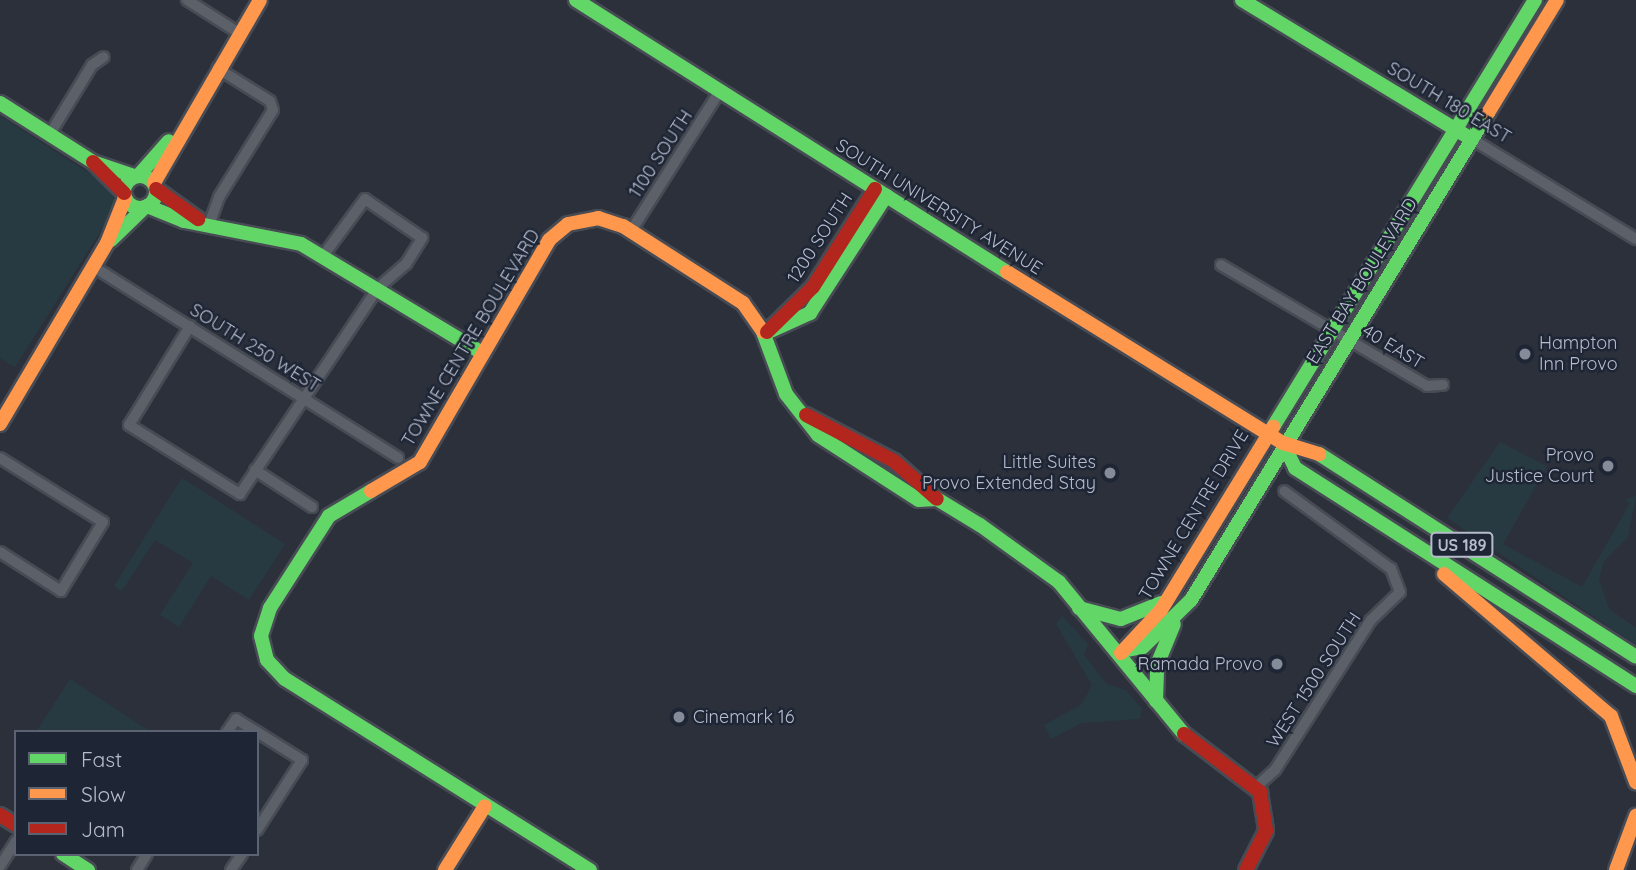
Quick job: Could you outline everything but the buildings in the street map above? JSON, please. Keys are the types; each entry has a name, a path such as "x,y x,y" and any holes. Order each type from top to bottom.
{"main road":[{"path":"107,243 146,206 178,133 260,0"},
{"name":"SOUTH UNIVERSITY AVENUE","path":"576,0 719,94 1283,443 1307,447 1636,657"},
{"name":"SOUTH 180 EAST","path":"1241,0 1472,139"},
{"name":"EAST BAY BOULEVARD","path":"1267,432 1334,330 1535,0"},
{"name":"EAST BAY BOULEVARD","path":"1283,443 1350,339 1557,0"},
{"path":"0,103 93,162 124,196 184,221 204,220 289,240 323,256 481,352"},
{"path":"0,424 107,243 124,196 136,176 178,133"},
{"path":"93,162 136,176 204,220"},
{"name":"1200 SOUTH","path":"764,334 793,324 824,295 880,193"},
{"name":"1200 SOUTH","path":"764,334 813,287 880,193"},
{"name":"TOWNE CENTRE BOULEVARD","path":"590,870 285,679 267,660 261,636 270,608 325,521 413,471 481,352 560,229 598,218 631,231 736,298 764,334 782,386 806,415 807,426 846,456 919,500 937,499 1034,560 1122,652 1156,701 1203,752 1256,787"},
{"path":"806,415 885,456 926,483 937,499"},
{"name":"TOWNE CENTRE DRIVE","path":"1122,652 1168,598 1267,432"},
{"name":"SOUTH UNIVERSITY AVENUE","path":"1283,443 1294,468 1636,686"},
{"name":"TOWNE CENTRE DRIVE","path":"1122,652 1143,647 1176,619 1283,443"},
{"path":"1404,540 1611,716 1636,782"},
{"path":"1077,607 1135,618 1168,598"},
{"path":"1156,701 1157,665 1176,619"},
{"path":"1246,870 1267,821 1256,787"},
{"path":"445,870 485,806"},
{"path":"1616,870 1636,816"},
{"path":"66,856 88,870"}],"street":[{"path":"187,0 239,33"},
{"path":"50,134 92,65 104,57"},
{"path":"204,220 273,110 270,101 217,68"},
{"name":"1100 SOUTH","path":"631,231 719,94"},
{"name":"SOUTH 180 EAST","path":"1472,139 1636,239"},
{"path":"190,326 129,425 240,494 377,289 406,264 420,233 361,200 323,256"},
{"name":"40 EAST","path":"1221,265 1427,386 1443,385"},
{"name":"SOUTH 250 WEST","path":"93,267 398,458"},
{"path":"0,458 103,522 61,591 0,552"},
{"path":"255,470 312,506"},
{"name":"WEST 1500 SOUTH","path":"1256,787 1275,771 1371,620 1400,592 1391,569 1284,491"},
{"path":"228,730 236,719 254,730"},
{"path":"259,733 302,760 259,827"},
{"path":"0,866 14,844"}],"shaded area":[{"path":"0,116 106,184 117,205 15,367 0,358"},
{"path":"1500,442 1547,466 1503,544 1582,587 1630,503 1624,500 1636,496 1628,537 1604,561 1599,579 1609,609 1636,628 1636,645 1447,518"},
{"path":"182,478 285,544 249,600 211,576 179,627 160,615 193,563 155,540 122,591 114,586"},
{"path":"1062,616 1088,644 1084,655 1107,684 1126,690 1142,709 1140,719 1082,723 1051,739 1044,725 1082,704 1092,685 1056,624"},
{"path":"70,679 148,730 37,730"}],"traffic: fast":[{"path":"576,0 1007,272"},
{"path":"1242,0 1465,135"},
{"path":"1273,427 1535,0"},
{"path":"0,103 93,162 134,176"},
{"path":"1126,650 1143,647 1191,600 1488,113"},
{"path":"139,175 169,141"},
{"path":"140,176 151,181 156,192 151,203 140,208 129,203 124,192 129,181 140,176"},
{"path":"764,334 810,313 886,196"},
{"path":"147,206 184,221 301,244 481,352"},
{"path":"111,240 145,207"},
{"path":"763,332 786,394 818,435 919,500 937,499 980,525 1059,582 1184,734"},
{"path":"1283,443 1295,468 1636,686"},
{"path":"1319,454 1636,657"},
{"path":"371,491 329,516 270,608 261,636 267,660 285,679 590,870"},
{"path":"1079,608 1121,619 1161,603"},
{"path":"1156,701 1157,665 1174,624"},
{"path":"66,856 88,870"}],"traffic: slow":[{"path":"154,183 260,0"},
{"path":"1488,113 1557,0"},
{"path":"0,424 107,243 125,198"},
{"path":"371,491 420,462 549,240 568,224 598,218 623,226 743,303 763,332"},
{"path":"1007,272 1283,443 1319,454"},
{"path":"1121,653 1161,610 1273,427"},
{"path":"1444,574 1611,716 1636,782"},
{"path":"445,870 485,806"},
{"path":"1616,870 1636,816"}],"traffic: jam":[{"path":"93,162 124,193"},
{"path":"156,189 198,219"},
{"path":"767,332 813,287 875,189"},
{"path":"806,415 894,461 937,499"},
{"path":"1184,734 1260,792 1266,831 1246,870"},
{"path":"0,815 14,824"}],"place":[{"name":"Hampton Inn Provo","path":"1525,354"},
{"name":"Provo Justice Court","path":"1608,466"},
{"name":"Little Suites Provo Extended Stay","path":"1110,473"},
{"name":"Ramada Provo","path":"1277,664"},
{"name":"Cinemark 16","path":"679,717"}]}
